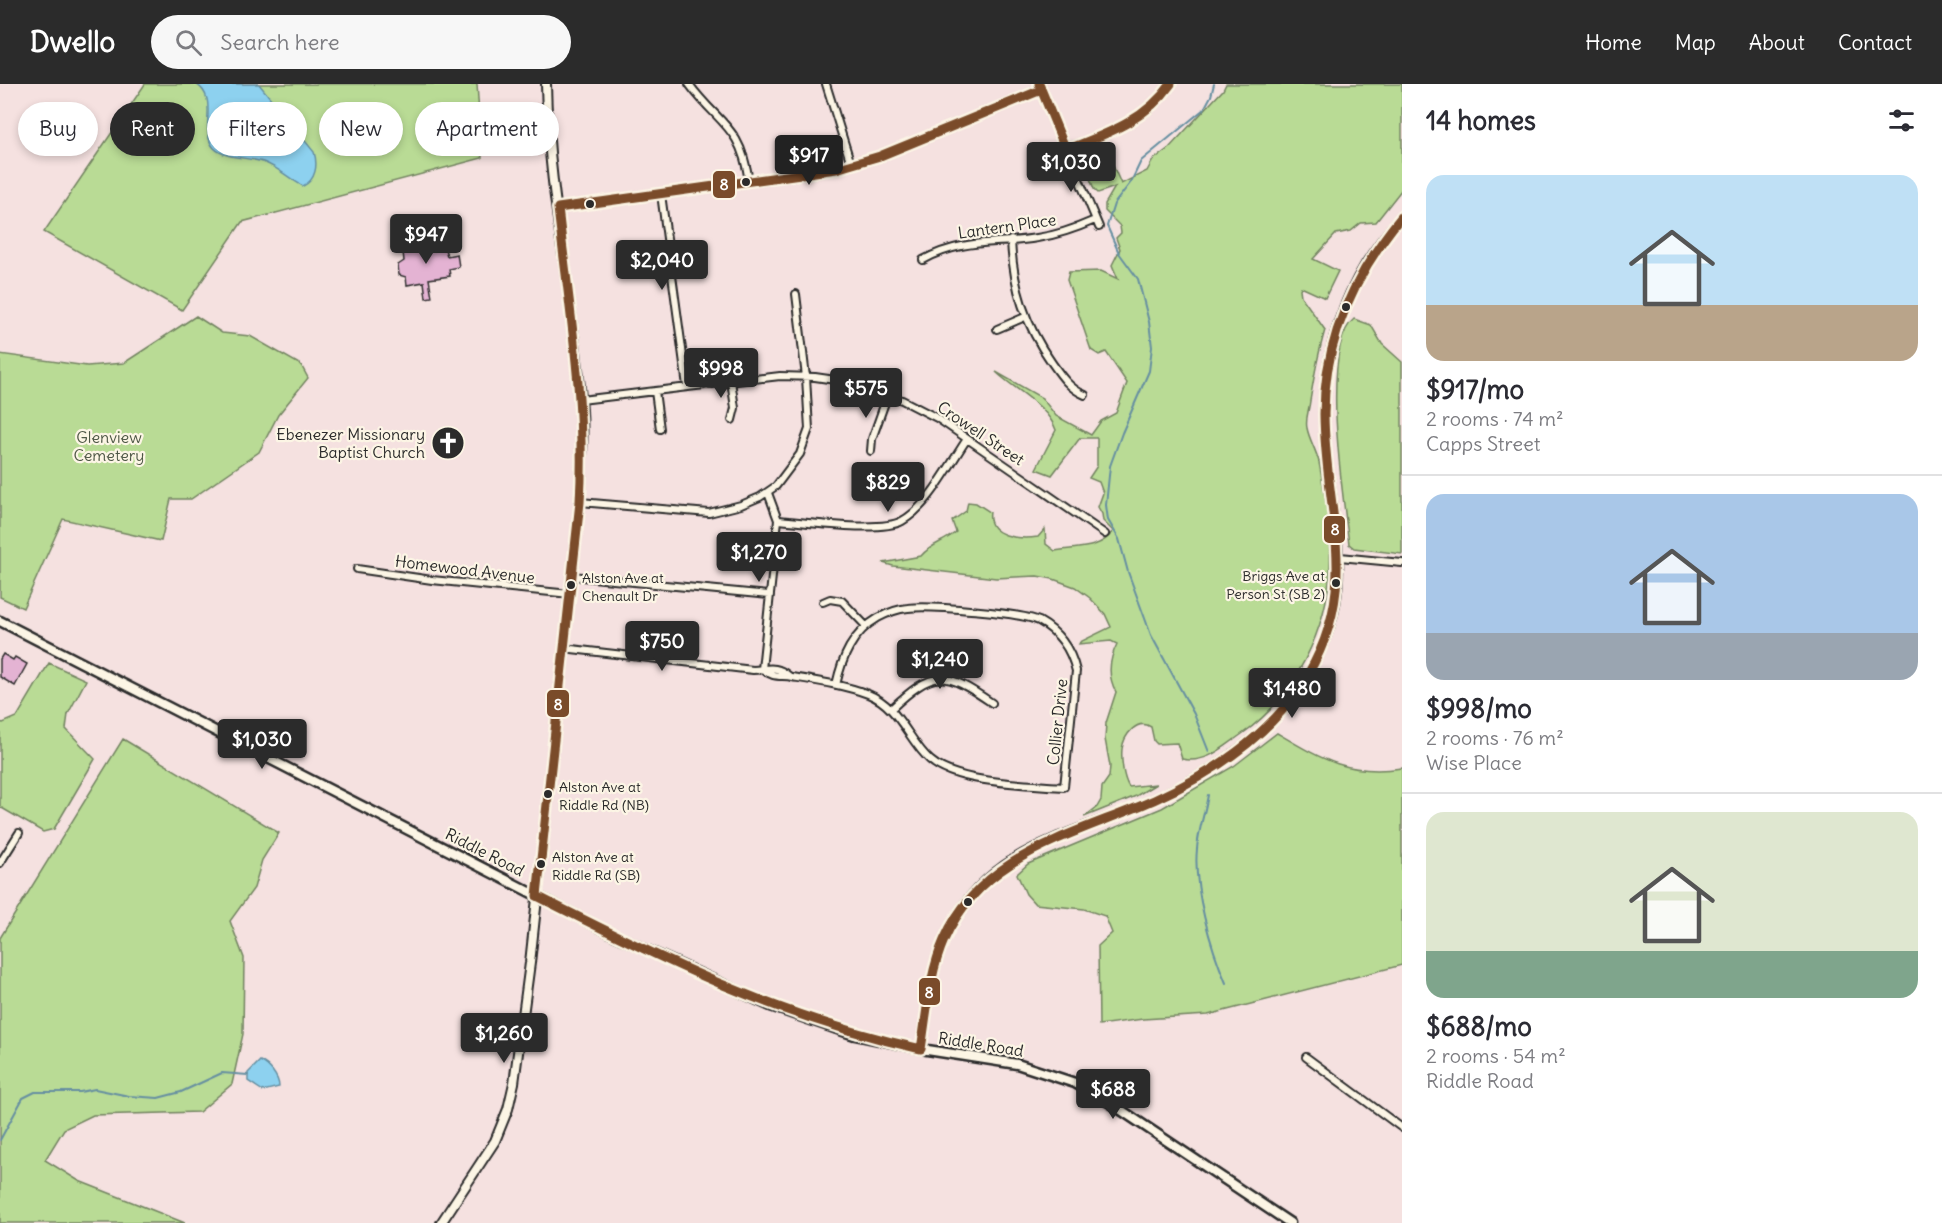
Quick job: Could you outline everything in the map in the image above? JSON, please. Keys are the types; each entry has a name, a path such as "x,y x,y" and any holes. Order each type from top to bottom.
{"main road":[{"name":"Riddle Road","path":"0,621 537,896 674,964 771,1006 855,1035 921,1049 1017,1064 1075,1083 1112,1104 1290,1223"}],"street":[{"path":"441,1223 495,1141 508,1109 519,1056 580,502 583,452 581,400 558,208 551,168 546,84"},
{"path":"689,84 737,139 743,151 749,182"},
{"path":"826,84 851,164"},
{"path":"1066,150 1137,119 1157,103 1171,84"},
{"path":"558,208 810,173 851,164 880,156 1040,87 1099,227"},
{"path":"661,194 687,386"},
{"path":"921,1049 938,956 950,927 970,895 993,873 1018,855 1164,795 1204,772 1262,730 1288,704 1320,652 1334,612 1340,557 1325,427 1328,360 1339,318 1353,285 1375,248 1402,216"},
{"name":"Lantern Place","path":"923,260 958,246 1043,237 1095,220"},
{"path":"1011,240 1014,277 1025,317 1034,336 1070,387 1085,394"},
{"path":"580,502 709,513 741,506 768,493 800,454 809,429 806,376 796,294"},
{"path":"997,329 1025,317"},
{"name":"Crowell Street","path":"581,400 780,375 849,382 888,394 921,409 1105,534"},
{"path":"731,381 735,408 732,420"},
{"path":"655,391 660,429"},
{"path":"871,451 872,439 888,394"},
{"path":"778,520 872,526 901,522 920,506 967,439"},
{"path":"762,669 778,520 768,493"},
{"path":"1340,557 1402,563"},
{"name":"Homewood Avenue","path":"357,569 432,580 570,594"},
{"path":"572,576 769,595"},
{"path":"823,602 830,599 842,601 866,626"},
{"name":"Collier Drive","path":"563,648 762,669 769,675 789,676 869,694 891,710 923,754 950,773 1064,787 1076,671 1067,646 1048,627 1036,619 1018,615 919,607 887,613 866,626 844,654 836,685"},
{"path":"891,710 914,688 936,679 962,683 992,703"},
{"path":"1,857 20,833"},
{"path":"1306,1057 1402,1128"}],"green space":[{"path":"145,84 477,84 478,102 415,102 415,156 482,156 482,158 242,222 182,310 44,232 110,135 110,156 195,156 195,102 133,102"},
{"path":"1226,84 1402,84 1402,189 1376,222 1361,223 1351,231 1336,234 1313,259 1338,271 1325,298 1301,287 1300,289 1301,296 1325,330 1307,425 1319,462 1327,514 1330,540 1328,590 1323,614 1305,660 1292,682 1261,719 1214,754 1191,760 1182,759 1177,743 1157,744 1154,741 1151,727 1136,726 1125,738 1122,749 1125,779 1129,787 1156,784 1136,796 1084,817 1097,807 1101,800 1102,787 1109,777 1110,766 1105,739 1106,723 1116,692 1111,680 1110,668 1117,644 1111,641 1079,644 1111,627 1105,614 1090,598 1075,587 1053,579 1037,576 996,578 883,563 921,556 956,532 952,521 966,511 968,502 976,503 990,512 993,527 1006,535 1022,538 1038,537 1045,529 1046,544 1055,551 1095,545 1102,542 1113,531 1103,521 1098,507 1103,493 1099,482 1089,478 1097,466 1097,438 1080,438 1052,475 1036,469 1056,430 1052,421 1038,405 996,372 1042,398 1056,416 1091,435 1101,421 1116,413 1127,383 1106,352 1099,355 1091,350 1067,280 1069,272 1101,271 1118,279 1112,265 1120,249 1116,238 1121,233 1120,226 1105,211 1105,204 1115,187 1098,193 1094,189 1081,155 1091,147 1104,145 1121,184 1147,171 1153,160 1169,148"},
{"name":"Glenview Cemetery","path":"196,316 222,333 250,336 301,365 308,378 278,415 259,452 191,499 171,499 161,541 63,519 23,608 0,597 0,354 87,366 124,363"},
{"path":"1354,319 1371,325 1382,344 1402,362 1402,554 1354,548 1349,544 1339,462 1336,391 1338,360 1344,335"},
{"path":"49,663 86,680 68,714 66,729 95,759 54,829 43,832 0,807 0,722 3,723 17,717"},
{"path":"1277,733 1322,758 1350,767 1366,770 1402,768 1402,965 1208,1015 1143,1019 1099,1025 1098,946 1112,933 1105,916 1084,909 1035,904 1026,894 1017,874 1028,864 1162,808 1234,766"},
{"path":"123,739 279,833 262,860 254,888 230,921 244,958 243,1034 232,1084 199,1112 93,1115 64,1129 45,1160 79,1181 185,1223 0,1223 0,938"}],"water":[{"path":"196,84 259,84 274,102 208,102 203,90"},
{"path":"307,143 314,152 316,167 311,180 303,186 268,164 233,156 307,156"},
{"path":"260,1061 273,1072 279,1087 263,1091 248,1081 248,1073"}],"building":[{"path":"422,233 425,252 445,249 447,256 457,254 459,267 449,269 450,276 429,279 432,297 426,298 424,282 407,285 406,277 399,275 398,265 404,261 403,252 418,250 416,234"},
{"path":"3,654 13,660 15,657 27,664 15,686 0,677 0,659"}],"waterway":[{"path":"1209,752 1194,714 1151,635 1128,572 1119,539 1108,520 1106,505 1110,466 1149,371 1152,347 1149,322 1138,279 1119,253 1107,226 1114,204 1131,182 1141,161 1204,109 1214,84"},
{"path":"1208,795 1200,829 1196,865 1204,918 1226,983"},
{"path":"0,1140 23,1098 35,1092 80,1092 95,1089 129,1096 158,1098 181,1092 222,1073 248,1075"}],"transit line":[{"name":"8","path":"1039,84 1066,150 1110,132 1137,117 1161,97 1171,84"},
{"name":"8","path":"1041,90 880,156 836,169 558,208 579,392 580,502 537,896 678,965 771,1004 869,1036 921,1049 929,994 939,953 961,910 982,886 1006,867 1034,850 1154,800 1195,779 1253,739 1286,705 1300,687 1320,651 1331,618 1336,585 1337,553 1324,414 1325,386 1336,333 1345,308 1370,260 1402,216"}],"place":[{"name":"Ebenezer Missionary Baptist Church","path":"448,443"},
{"name":"Briggs Ave at Person St (SB 2)","path":"1336,583"},
{"name":"Alston Ave at Chenault Dr","path":"571,585"},
{"name":"Alston Ave at Riddle Rd (NB)","path":"548,794"},
{"name":"Alston Ave at Riddle Rd (SB)","path":"541,864"}]}
